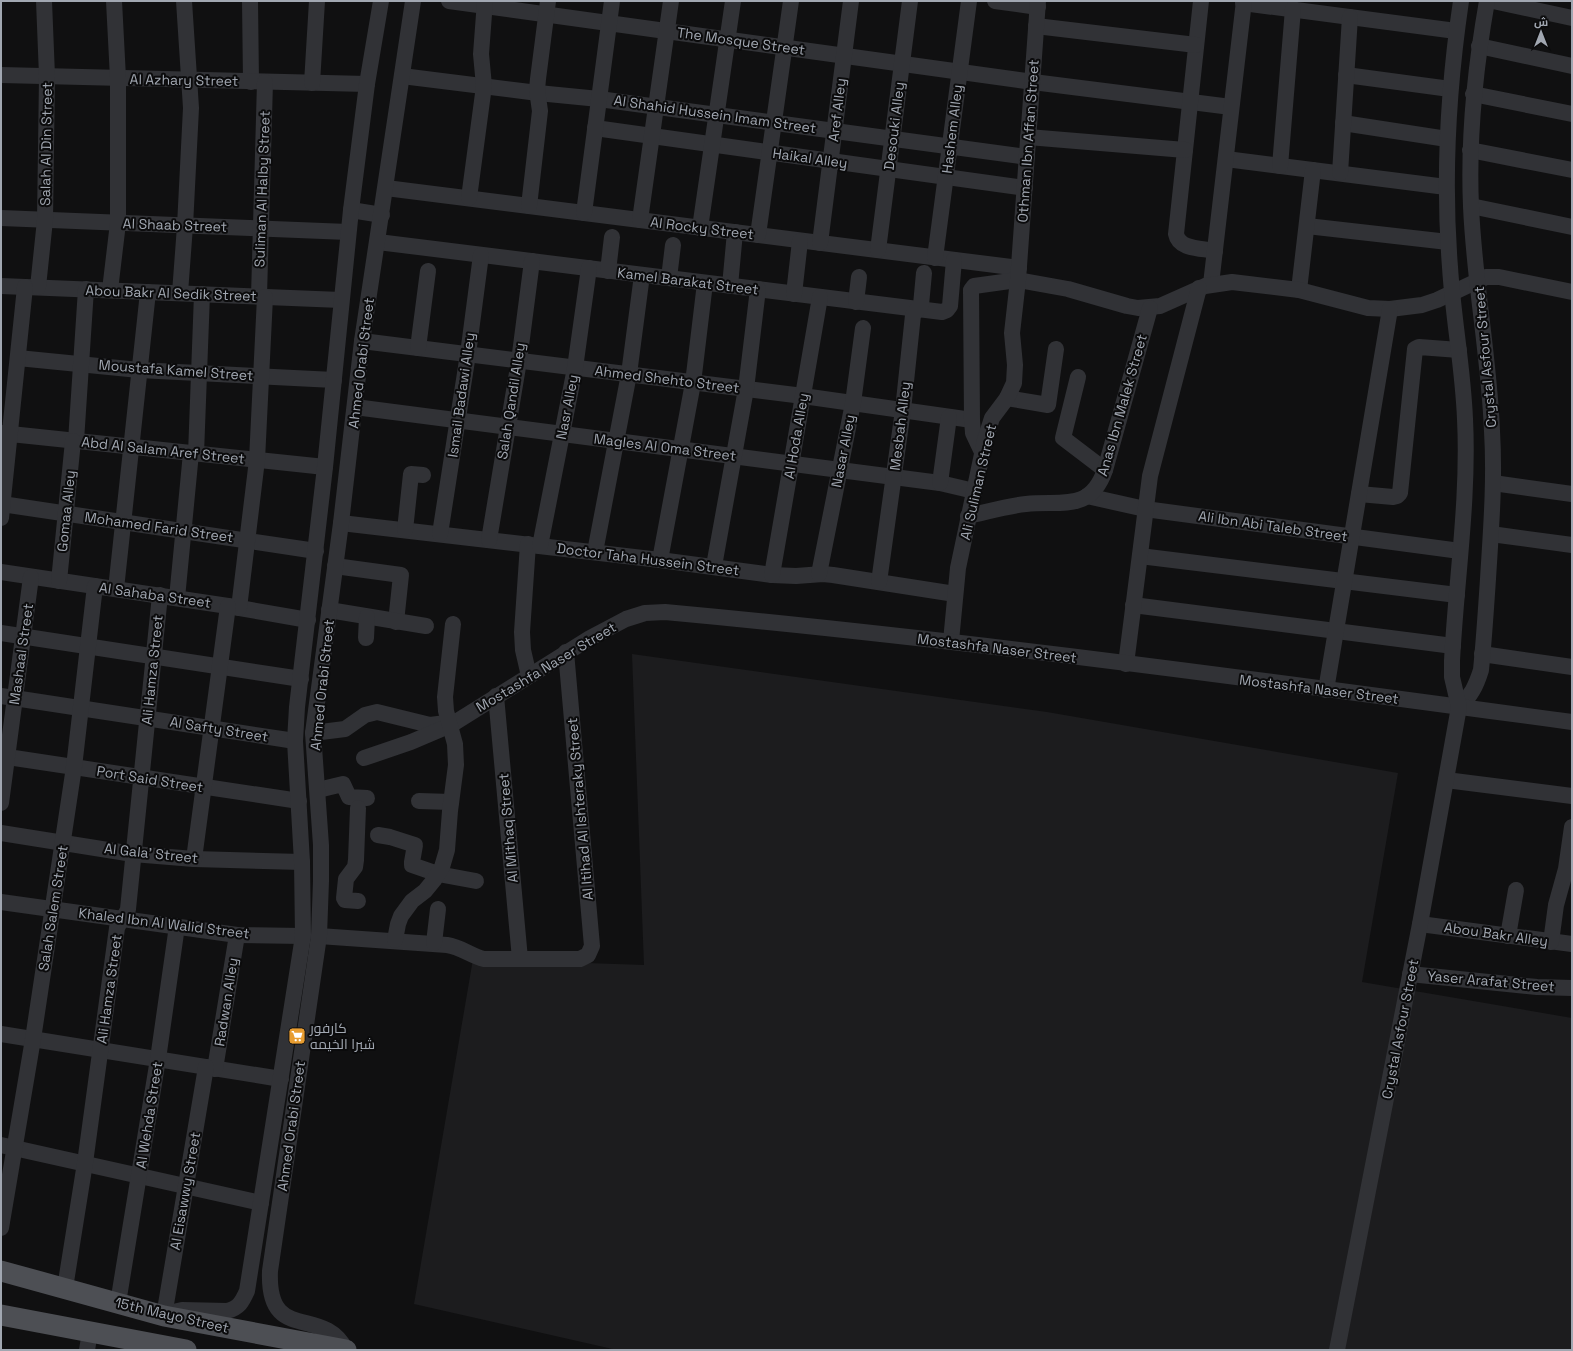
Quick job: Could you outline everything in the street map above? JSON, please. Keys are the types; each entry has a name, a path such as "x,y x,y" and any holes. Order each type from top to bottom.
{"main road":[{"name":"15th Mayo Street","path":"1,1271 164,1316 346,1350"},
{"path":"2,1319 88,1341 174,1349"}],"street":[{"name":"Salah Al Din Street","path":"2,511 5,434 45,220 47,76 44,1"},
{"path":"110,290 118,223 118,78 114,1"},
{"path":"180,293 191,108 184,1"},
{"name":"Suliman Al Halby Street","path":"234,607 247,540 256,460 262,376 258,82 250,1"},
{"path":"312,83 318,1"},
{"name":"Ahmed Orabi Street","path":"164,1316 182,1310 227,1311 238,1306 242,1302 247,1291 303,936 302,862 296,741 297,707 325,467 350,210 367,84 381,1"},
{"name":"Ahmed Orabi Street","path":"346,1350 339,1339 328,1330 291,1319 282,1314 276,1306 269,1285 273,1246 319,936 321,845 318,790 314,765 313,733 341,523 362,341 413,1"},
{"name":"The Mosque Street","path":"449,1 547,8 609,23 1032,82 1231,107"},
{"path":"584,213 612,1"},
{"path":"640,220 671,1"},
{"path":"700,228 733,1"},
{"path":"758,235 791,1"},
{"name":"Aref Alley","path":"820,243 852,1"},
{"name":"Desouki Alley","path":"878,250 910,1"},
{"name":"Hashem Alley","path":"935,258 968,1"},
{"path":"995,1 1038,4"},
{"path":"1201,1 1176,230 1177,238 1185,246 1215,251"},
{"name":"Crystal Asfour Street","path":"1337,1350 1420,924 1459,707 1452,677 1456,595 1464,507 1466,463 1465,419 1452,294 1446,187 1450,89 1456,31 1461,1"},
{"name":"Crystal Asfour Street","path":"1459,707 1469,697 1477,684 1481,670 1491,534 1493,483 1490,384 1471,206 1470,150 1473,94 1479,46 1487,1"},
{"path":"1493,1 1572,18"},
{"path":"1126,664 1145,509 1152,466 1215,251 1244,2 1456,31"},
{"path":"469,198 484,86 481,54 485,3"},
{"name":"Othman Ibn Affan Street","path":"1018,274 1038,4"},
{"path":"529,206 540,111 538,79 547,8"},
{"path":"1280,166 1293,9"},
{"path":"1340,173 1350,17"},
{"path":"1036,26 1196,45"},
{"path":"1479,46 1572,66"},
{"name":"Al Azhary Street","path":"1,75 367,84"},
{"path":"1346,75 1450,89"},
{"name":"Al Shahid Hussein Imam Street","path":"402,76 717,114 1027,157"},
{"path":"1473,94 1572,114"},
{"path":"1343,123 1447,139"},
{"name":"Haikal Alley","path":"595,128 1025,188"},
{"path":"1028,137 1185,150"},
{"path":"1470,150 1572,170"},
{"path":"1226,159 1446,187"},
{"path":"1299,290 1313,170"},
{"name":"Al Rocky Street","path":"386,188 954,260 1018,274"},
{"path":"1471,206 1572,227"},
{"path":"350,210 382,215"},
{"name":"Al Shaab Street","path":"1,218 348,232"},
{"path":"1307,226 1448,242"},
{"path":"730,286 735,232"},
{"path":"608,271 612,237"},
{"path":"794,294 800,241"},
{"name":"Kamel Barakat Street","path":"378,242 942,312 949,308 951,304 954,260"},
{"path":"669,278 673,244"},
{"name":"Ismail Badawi Alley","path":"440,534 468,354 481,255"},
{"name":"Salah Qandil Alley","path":"489,540 519,361 532,261"},
{"name":"Nasr Alley","path":"529,676 523,650 522,632 534,545 562,434 575,368 589,268"},
{"path":"418,348 428,271"},
{"name":"Mesbah Alley","path":"879,582 903,410 914,315 921,306 924,272"},
{"path":"982,452 973,433 972,420 971,288 1018,274 1127,306 1150,308 1169,303 1205,286 1232,282 1299,290 1368,308 1390,309 1422,306 1452,294 1486,277 1499,277 1572,292"},
{"name":"Ali Suliman Street","path":"951,641 955,594 968,516 982,452 992,418 1011,392 1015,374 1012,333 1018,274"},
{"path":"595,552 629,374 642,275"},
{"path":"856,302 859,277"},
{"path":"660,560 693,382 705,283"},
{"name":"Abou Bakr Al Sedik Street","path":"1,286 341,300"},
{"name":"Gomaa Alley","path":"59,581 75,441 86,289"},
{"path":"714,566 746,389 758,289"},
{"path":"116,589 148,292"},
{"path":"177,598 193,454 199,373 202,294"},
{"name":"Al Hoda Alley","path":"772,575 820,297"},
{"name":"Anas Ibn Malek Street","path":"968,516 1022,504 1072,502 1087,496 1095,489 1102,480 1150,308"},
{"path":"1326,690 1390,309"},
{"name":"Nasar Alley","path":"819,574 853,403 863,328"},
{"name":"Ahmed Shehto Street","path":"362,341 803,396 972,420"},
{"path":"1359,494 1394,497 1400,493 1416,349 1419,347 1459,350"},
{"path":"1007,398 1048,405 1056,349"},
{"name":"Moustafa Kamel Street","path":"18,358 139,370 334,380"},
{"path":"1078,377 1062,437 1105,470"},
{"name":"Magles Al Oma Street","path":"355,407 940,483 974,491"},
{"path":"940,483 949,416"},
{"name":"Abd Al Salam Aref Street","path":"5,434 325,467"},
{"path":"405,530 411,474 423,475"},
{"path":"1493,483 1572,494"},
{"name":"Ali Ibn Abi Taleb Street","path":"1087,496 1145,509 1460,551"},
{"name":"Mohamed Farid Street","path":"2,511 66,514 316,551"},
{"name":"Doctor Taha Hussein Street","path":"341,523 714,566 772,575 796,576 832,574 955,594"},
{"path":"1491,534 1572,545"},
{"path":"1140,556 1456,595"},
{"path":"335,566 400,575 396,622"},
{"name":"Al Sahaba Street","path":"1,572 160,595 308,620"},
{"name":"Mashaal Street","path":"1,803 8,698 23,636 31,577"},
{"name":"Salah Salem Street","path":"1,1228 8,1146 33,1039 74,767 95,586"},
{"name":"Ali Hamza Street","path":"65,1288 85,1163 117,928 128,909 160,595"},
{"path":"1133,605 1453,646"},
{"path":"194,859 220,666 234,607"},
{"path":"329,610 426,626"},
{"name":"Mostashfa Naser Street","path":"450,723 602,631 626,619 644,613 665,612 809,625 951,641 1572,722"},
{"path":"366,638 367,617"},
{"path":"395,940 398,924 406,908 430,886 442,867 447,850 456,765 455,744 446,698 453,624"},
{"path":"1,633 301,679"},
{"name":"Al Itihad Al Ishteraky Street","path":"520,959 580,959 588,955 592,946 566,652"},
{"path":"1482,654 1572,667"},
{"name":"Al Mithaq Street","path":"496,696 520,959"},
{"name":"Al Safty Street","path":"8,698 296,741"},
{"path":"313,733 345,729 371,712 383,712 430,725 450,723"},
{"path":"364,758 411,742 450,723"},
{"name":"Port Said Street","path":"4,756 299,801"},
{"path":"1446,780 1572,796"},
{"path":"318,790 343,784 349,797 362,803 355,867 348,875 344,899 358,901"},
{"path":"419,801 451,802"},
{"path":"1551,942 1556,905 1566,870 1572,827"},
{"name":"Al Gala' Street","path":"1,833 133,854 194,859 302,862"},
{"path":"378,835 390,837 414,845 412,865 438,874 476,881"},
{"path":"321,881 346,882"},
{"path":"1508,936 1516,890"},
{"name":"Khaled Ibn Al Walid Street","path":"1,902 237,935 303,936"},
{"path":"434,943 438,909"},
{"name":"Abou Bakr Alley","path":"1420,924 1572,944"},
{"name":"Al Wehda Street","path":"118,1303 158,1059 177,926"},
{"name":"Radwan Alley","path":"211,1068 237,935"},
{"path":"319,936 434,943 458,947 472,955 484,959 520,959"},
{"name":"Yaser Arafat Street","path":"1410,974 1537,987 1572,988"},
{"path":"1,1034 281,1079"},
{"name":"Al Eisawwy Street","path":"164,1316 186,1186 211,1068"},
{"path":"8,1146 261,1203"}],"shaded area":[{"path":"632,654 1047,712 1398,773 1362,982 1572,1018 1572,1350 617,1350 414,1304 473,959 644,965"}],"place":[{"name":"كارفور شبرا الخيمه","path":"297,1036"}]}
